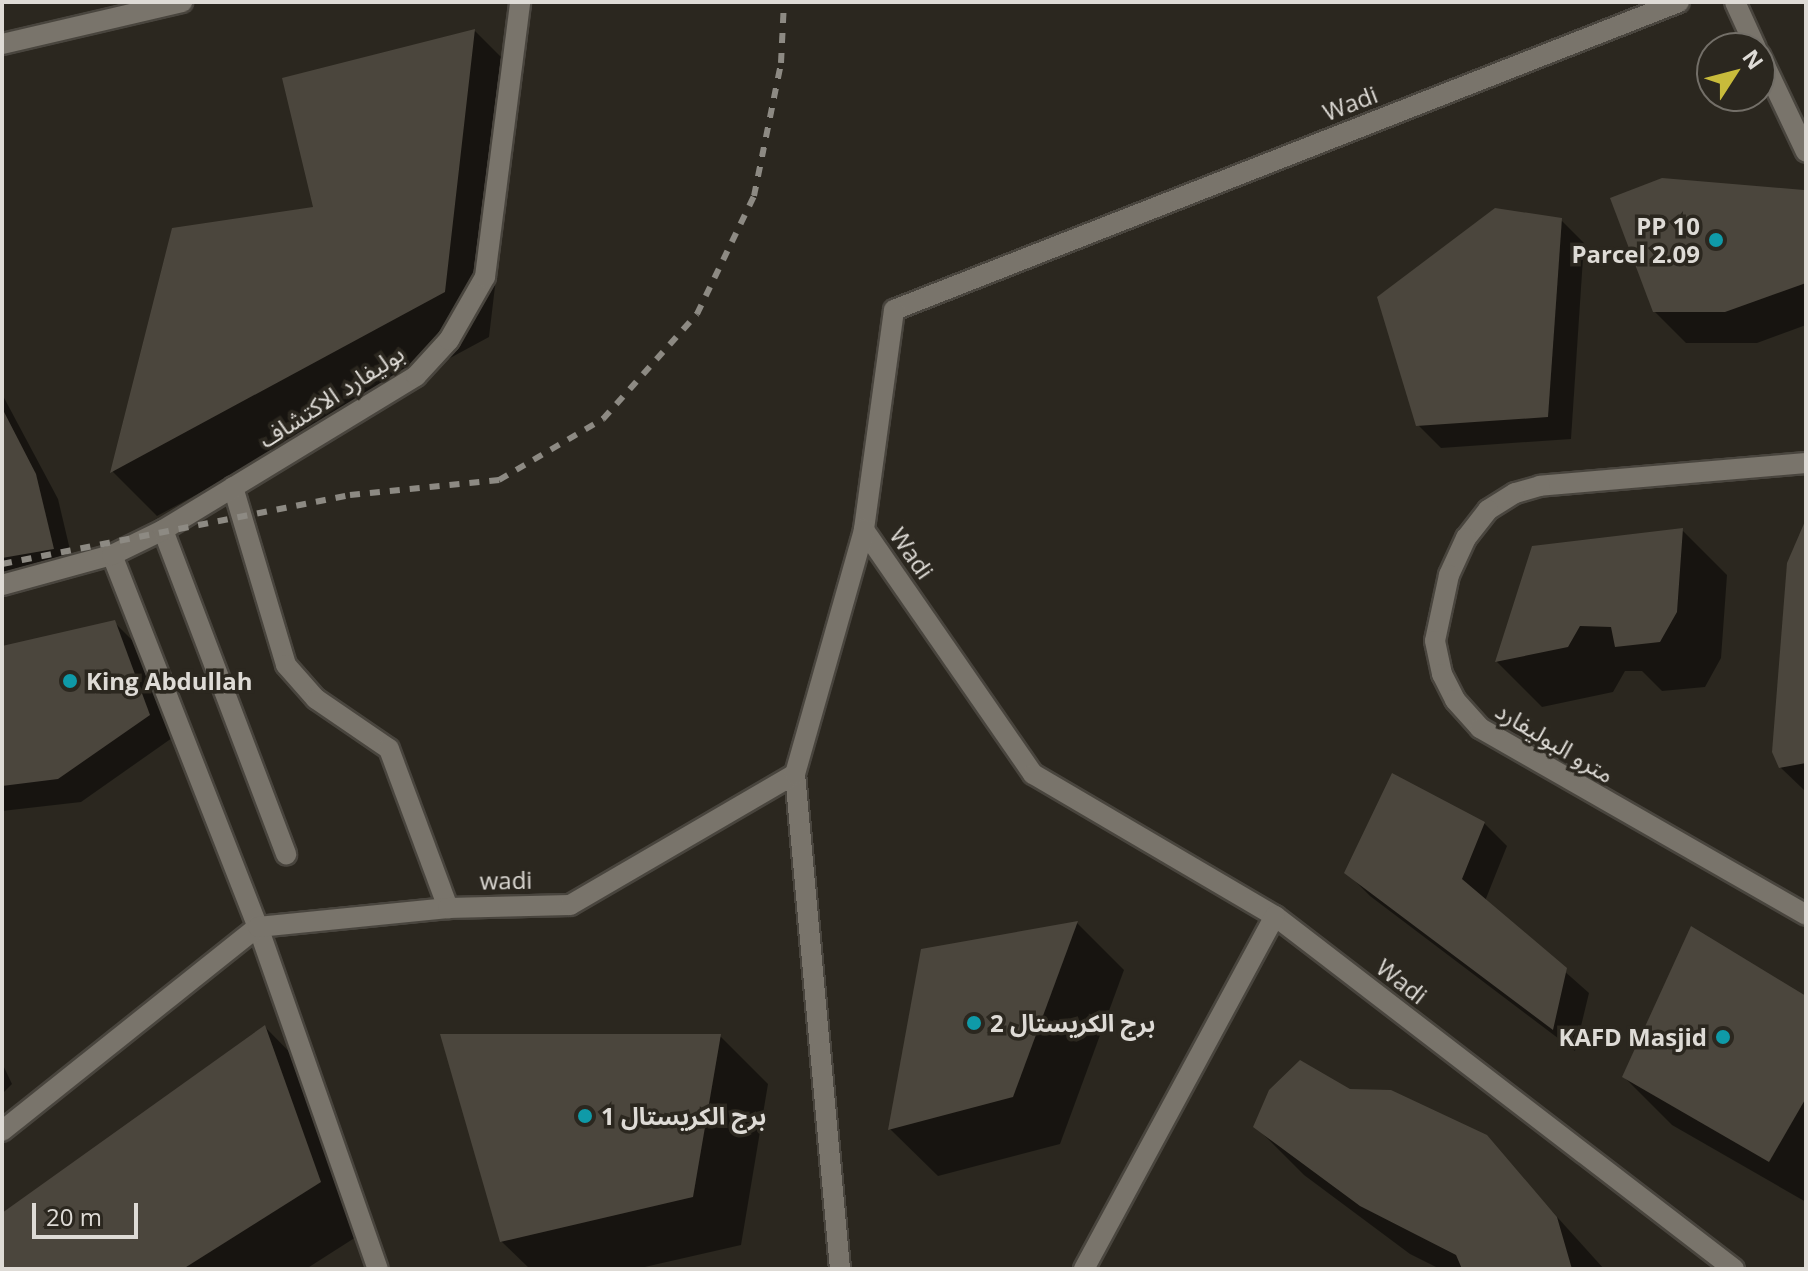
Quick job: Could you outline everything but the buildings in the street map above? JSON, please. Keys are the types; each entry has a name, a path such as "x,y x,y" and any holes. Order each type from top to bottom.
{"street":[{"path":"2,44 182,2"},
{"name":"بوليفارد الاكتشاف","path":"2,585 112,555 163,530 416,376 467,310 487,263 520,2"},
{"name":"Wadi","path":"1679,2 894,310 864,530 1033,774 1275,916 1734,1269"},
{"path":"1735,2 1749,32"},
{"path":"1776,89 1806,152"},
{"name":"مترو البوليفارد","path":"1806,463 1540,486 1515,493 1488,510 1466,538 1449,575 1435,641 1442,674 1455,700 1480,728 1806,915"},
{"path":"233,487 286,665 316,699 389,749 448,908"},
{"path":"163,530 286,854"},
{"name":"wadi","path":"258,927 448,908 570,905 795,774 864,530"},
{"path":"112,555 258,927 378,1269"},
{"path":"795,774 840,1269"},
{"path":"1084,1269 1275,916"},
{"path":"2,1131 258,927"}],"railway":[{"path":"2,564 350,495 499,480 603,419 697,314 754,196 781,63 784,2"}],"place":[{"name":"PP 10 Parcel 2.09","path":"1716,240"},
{"name":"King Abdullah","path":"70,681"},
{"name":"برج الكريستال 2","path":"974,1023"},
{"name":"KAFD Masjid","path":"1723,1037"},
{"name":"برج الكريستال 1","path":"585,1116"}]}
